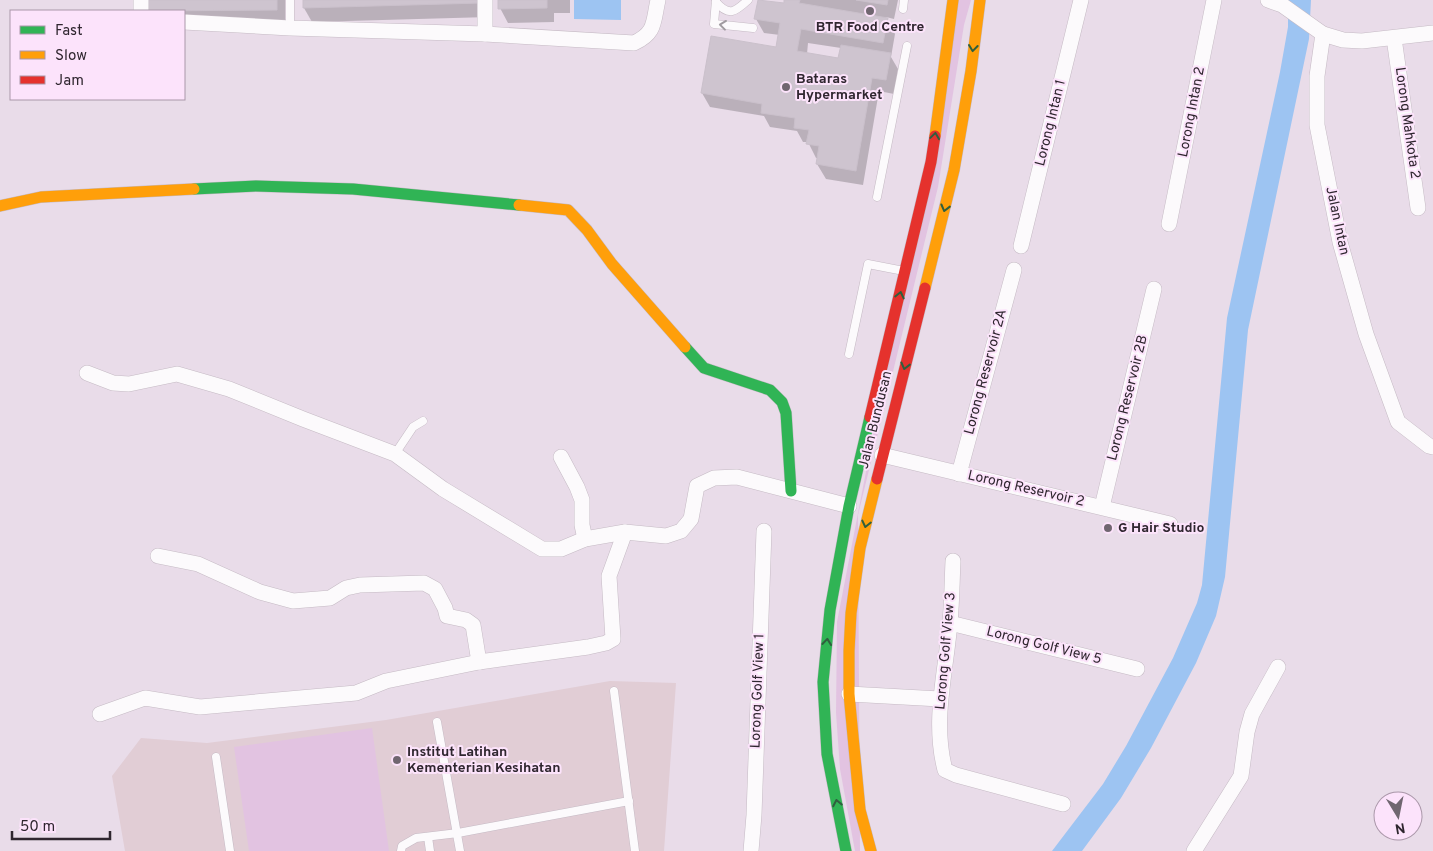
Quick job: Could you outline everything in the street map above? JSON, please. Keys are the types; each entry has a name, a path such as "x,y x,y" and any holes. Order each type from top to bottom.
{"main road":[{"name":"Jalan Bundusan","path":"846,851 827,754 823,682 830,610 849,506 931,162 953,0"},
{"name":"Jalan Bundusan","path":"871,851 860,810 849,694 851,613 860,548 954,170 980,0"},
{"path":"0,206 41,197 256,186 425,195 568,210 587,230 612,264 704,368 770,390 782,402 786,413 791,491"}],"street":[{"path":"485,0 485,34"},
{"path":"185,22 290,28 485,34 634,43 646,38 652,29 658,0"},
{"name":"Lorong Intan 1","path":"1021,246 1081,0"},
{"name":"Lorong Intan 2","path":"1169,224 1214,0"},
{"path":"1275,2 1318,30 1343,40 1362,41 1433,33"},
{"name":"Jalan Intan","path":"1318,30 1318,125 1340,242 1366,334 1398,422 1429,446 1433,447"},
{"name":"Lorong Mahkota 2","path":"1394,38 1418,208"},
{"name":"Lorong Reservoir 2A","path":"959,474 1014,270"},
{"name":"Lorong Reservoir 2B","path":"1102,507 1154,289"},
{"path":"86,373 113,383 130,384 177,374 229,389 395,454 443,489 542,549 561,549 585,539 625,532 666,536 681,531 691,519 697,486 714,478 737,477 849,506"},
{"name":"Lorong Reservoir 2","path":"882,455 1170,524"},
{"path":"561,457 582,500 581,514 585,539"},
{"name":"Lorong Golf View 1","path":"751,851 764,531"},
{"path":"100,714 145,698 200,708 356,693 386,681 479,662 606,643 613,639 609,576 625,532"},
{"path":"158,556 198,564 242,584 293,601 330,598 346,588 360,585 424,583 435,589 448,616 466,620 473,625 479,662"},
{"name":"Lorong Golf View 3","path":"953,561 950,623 940,699 940,751 945,770 956,775 1063,804"},
{"name":"Lorong Golf View 5","path":"950,623 1137,669"},
{"path":"1194,851 1241,776 1247,732 1252,714 1278,667"},
{"path":"849,694 940,699"}],"lane":[{"path":"290,0 290,28"},
{"path":"716,1 722,9 730,12 736,10 748,0"},
{"path":"903,9 904,0"},
{"path":"716,1 714,24 754,28"},
{"path":"877,197 907,46"},
{"path":"849,354 868,264 906,271"},
{"path":"395,454 413,427 422,421"},
{"path":"614,691 636,851"},
{"path":"437,722 460,851"},
{"path":"216,757 230,851"},
{"path":"401,851 402,846 416,838 458,834 630,801"},
{"path":"428,837 430,851"}],"shaded area":[{"path":"957,0 971,0 964,25 938,187 858,515 860,851 855,851 840,769 836,713 837,622"},
{"name":"Institut Latihan Kementerian Kesihatan","path":"610,681 676,683 664,851 125,851 112,776 141,738 207,743 386,720"},
{"path":"372,728 389,851 249,851 234,747"}],"water":[{"path":"574,0 621,0 621,20 574,19"},
{"path":"1288,0 1311,0 1309,39 1248,330 1225,577 1216,616 1196,663 1151,748 1121,798 1082,851 1052,851 1103,784 1126,746 1173,658 1197,603 1202,585 1227,318 1280,72 1288,27"}],"building":[{"path":"148,0 277,0 277,10 148,10"},
{"path":"303,0 481,0 481,3 303,8"},
{"path":"498,0 547,0 547,8 498,9"},
{"name":"Bataras Hypermarket","path":"758,0 784,3 784,0 800,0 799,3 888,18 883,43 801,29 797,51 838,58 841,45 891,53 886,80 872,78 856,171 816,164 819,146 806,144 809,130 794,128 795,118 761,113 762,104 701,93 711,36 776,47 780,23 754,19"},
{"path":"856,0 888,0 887,5"}],"traffic: fast":[{"path":"194,189 256,186 353,189 519,205"},
{"path":"685,347 704,368 770,390 782,402 786,413 791,491"},
{"path":"846,851 827,754 823,682 830,610 849,506 870,417"}],"traffic: slow":[{"path":"935,136 953,0"},
{"path":"925,288 954,170 971,71 980,0"},
{"path":"0,206 41,197 194,189"},
{"path":"519,205 568,210 587,230 612,264 685,347"},
{"path":"871,851 860,810 849,694 849,651 851,613 860,548 877,479"}],"traffic: jam":[{"path":"870,417 931,162 935,136"},
{"path":"877,479 925,288"}],"place":[{"name":"BTR Food Centre","path":"870,11"},
{"name":"Bataras Hypermarket","path":"786,87"},
{"name":"G Hair Studio","path":"1108,528"},
{"name":"Institut Latihan Kementerian Kesihatan","path":"397,760"}]}
